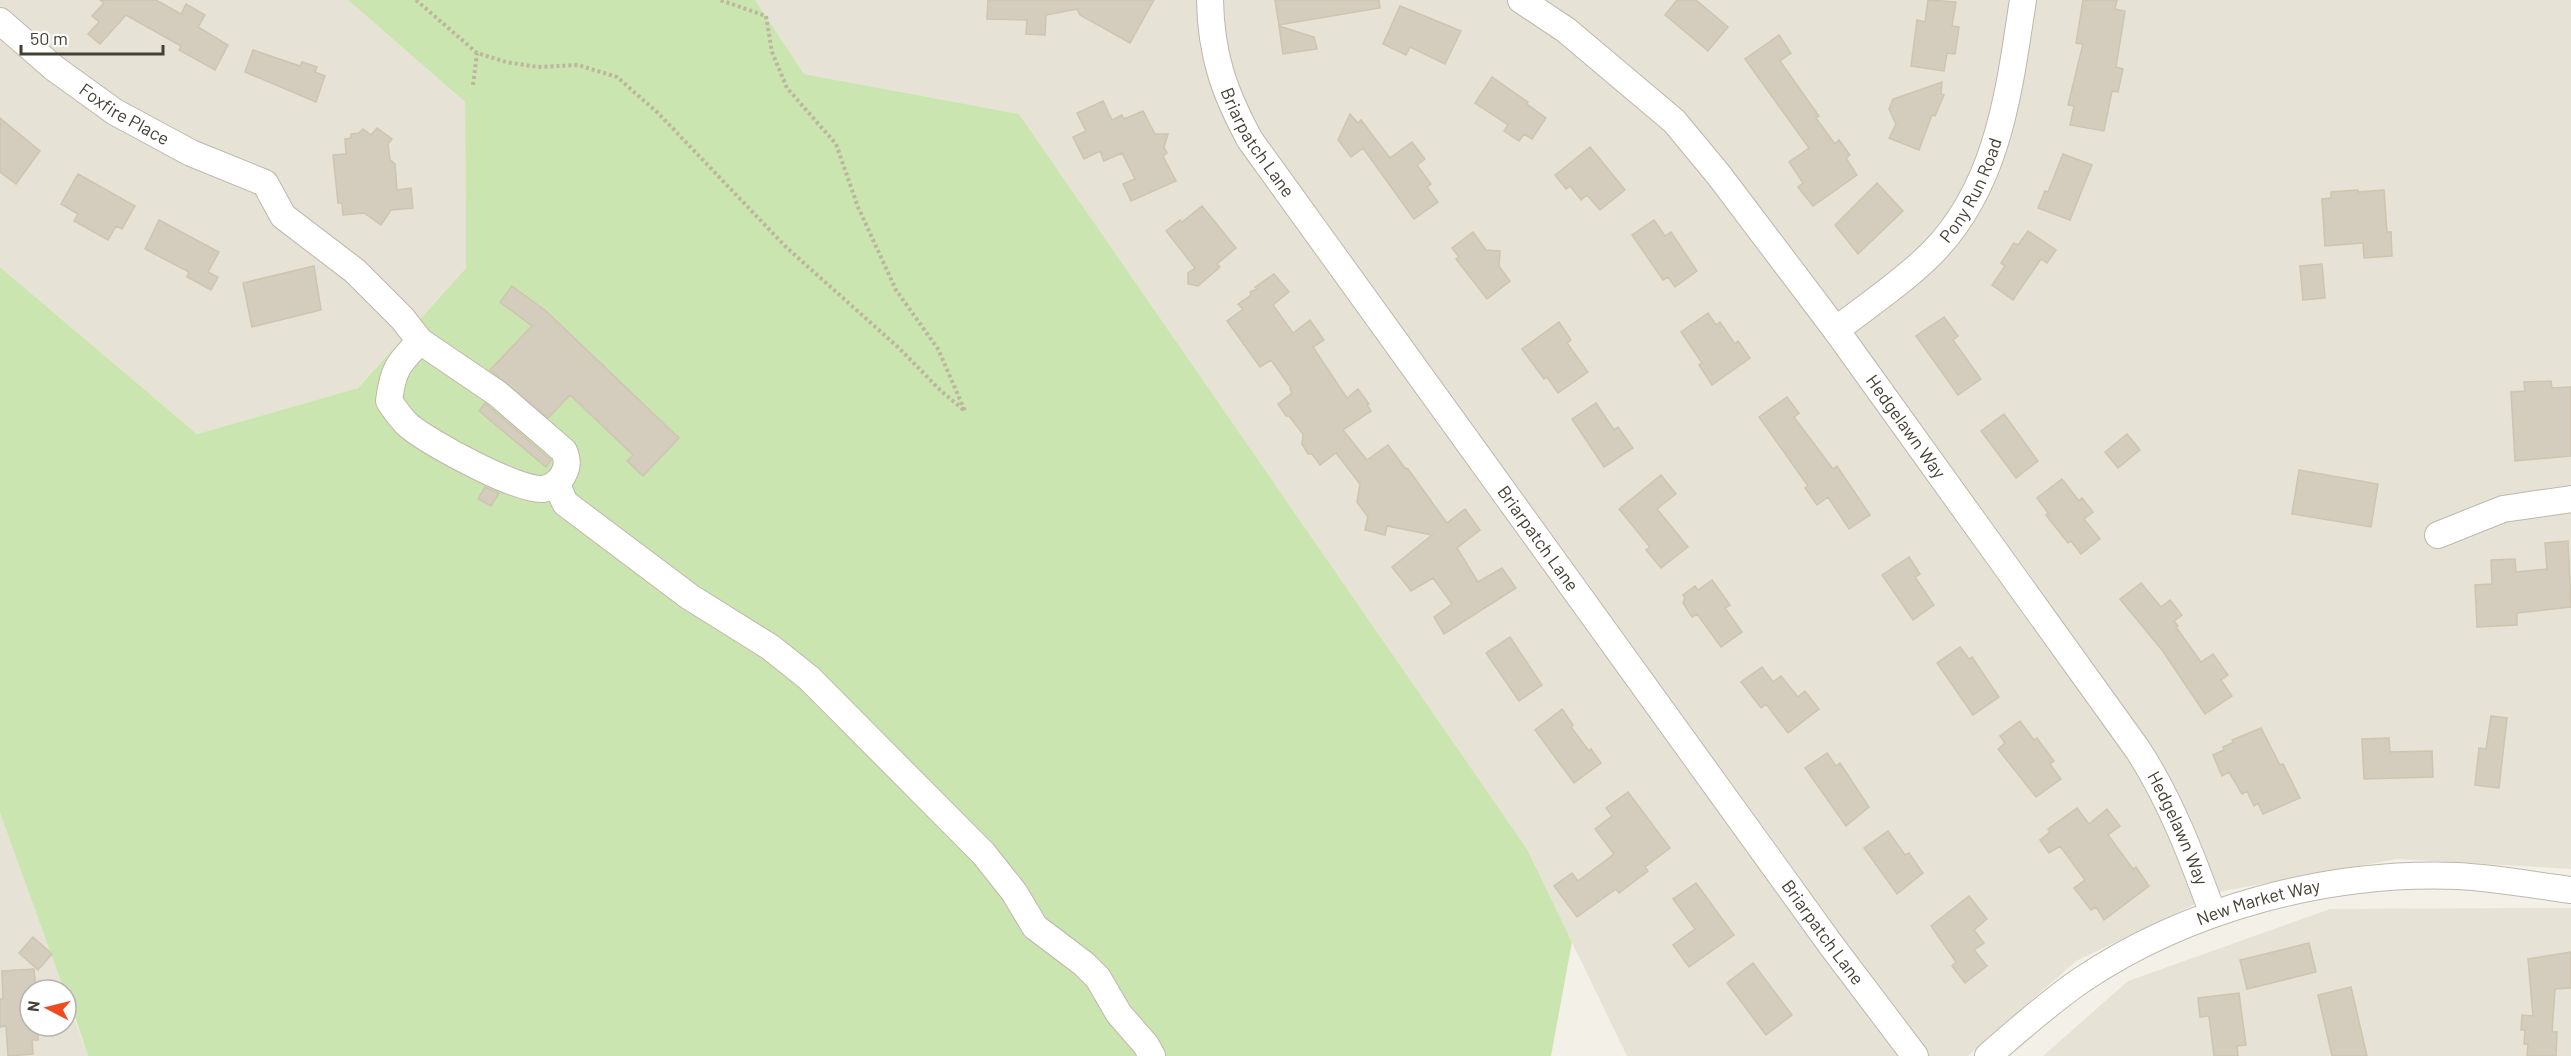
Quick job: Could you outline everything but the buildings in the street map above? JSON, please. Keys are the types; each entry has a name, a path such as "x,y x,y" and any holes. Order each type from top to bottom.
{"street":[{"name":"Briarpatch Lane","path":"1210,0 1215,53 1224,87 1250,140 1831,945 1915,1056"},
{"name":"Hedgelawn Way","path":"1521,0 1566,30 1674,121 1718,174 1836,330 2153,773 2177,821 2213,914"},
{"name":"Pony Run Road","path":"1836,330 1902,280 1932,252 1949,233 1980,183 2004,116 2023,0"},
{"name":"Foxfire Place","path":"0,21 54,68 115,112 191,153 265,183 283,216 355,271 402,318 420,341"},
{"path":"420,341 498,394 564,451 567,457 563,476 556,483 544,489 523,487 432,443 408,425 389,401 392,379 399,362 420,341"},
{"path":"556,483 565,503 690,597 770,647 808,678 983,853 1014,892 1035,927 1084,964 1098,978 1119,1014 1146,1045 1152,1056"},
{"path":"2438,535 2503,509 2571,499"},
{"name":"New Market Way","path":"1988,1056 2079,982 2142,946 2213,914 2313,887 2371,879 2456,876 2571,890"}],"path":[{"path":"416,0 477,53 506,62 538,67 578,65 617,77 658,113 786,247 899,348 941,391 965,411 938,349 896,290 858,207 836,144 787,88 772,52 766,16 720,0"},
{"path":"473,85 477,53"}],"shaded area":[{"path":"0,0 348,0 465,102 466,268 358,388 197,434 0,267"},
{"path":"755,0 2571,0 2571,869 2397,859 2223,891 2076,961 1968,1056 1627,1056 1527,849 1019,114 804,74"},
{"path":"0,813 60,978 18,978 18,1038 78,1038 78,1029 88,1056 0,1056"},
{"path":"2571,908 2571,1056 2043,1056 2128,981 2330,909"}],"green space":[{"path":"348,0 755,0 804,74 1019,114 1527,849 1572,942 1551,1056 88,1056 78,1026 78,978 60,978 0,813 0,267 197,434 358,388 466,268 465,102"}]}
